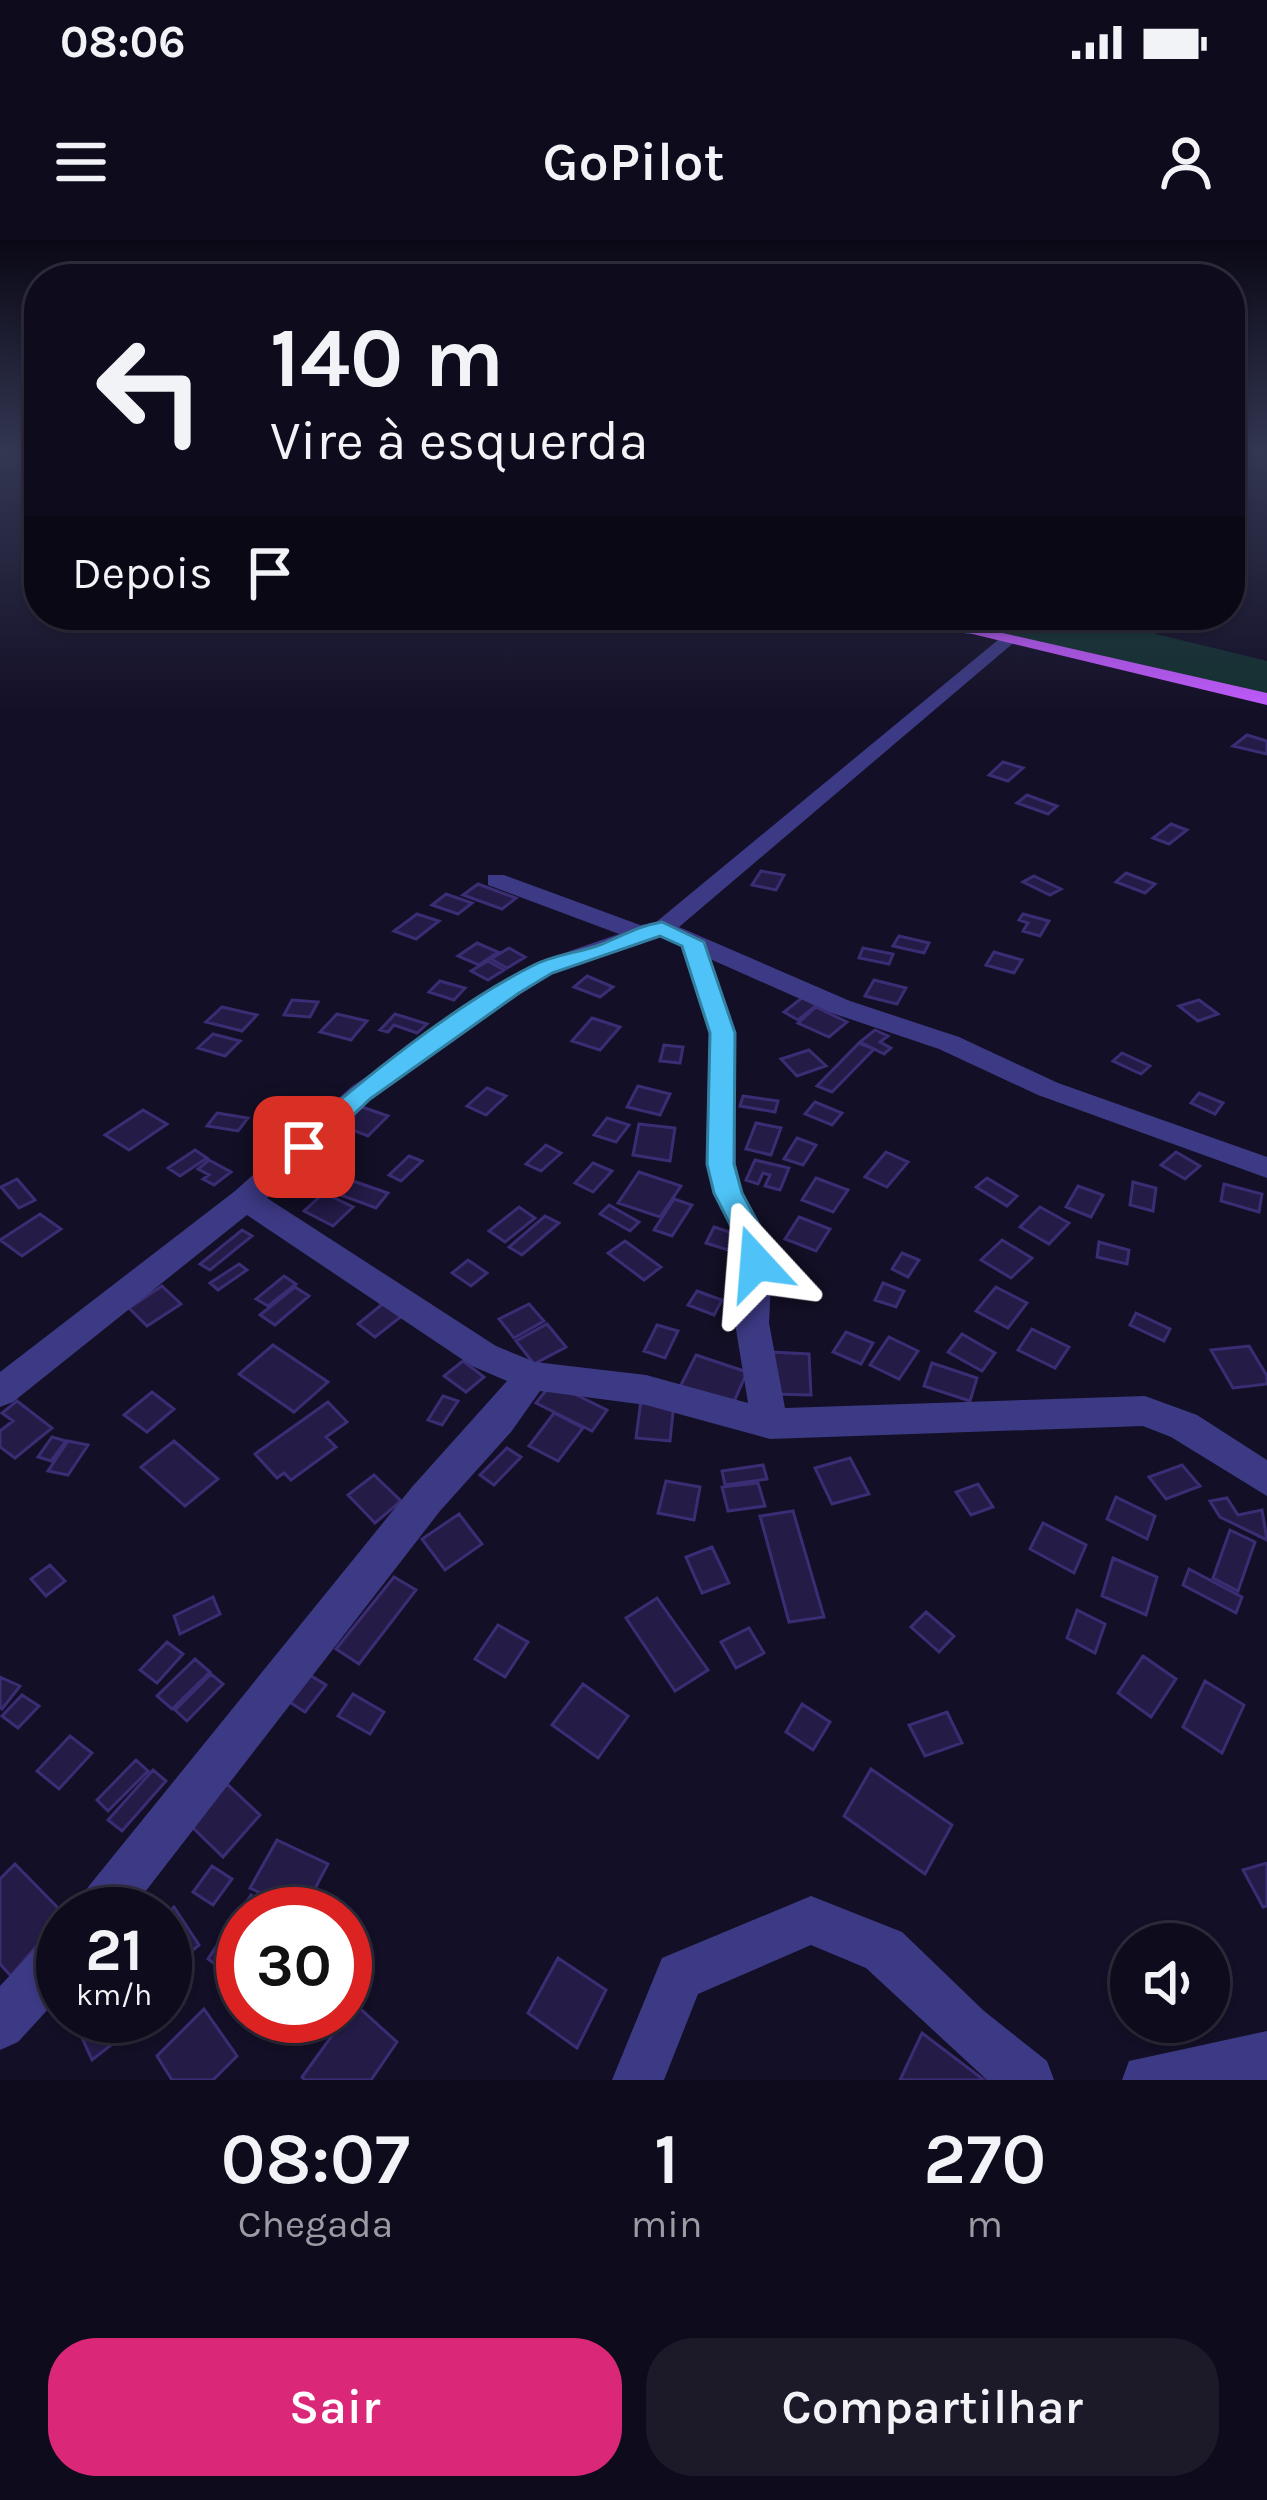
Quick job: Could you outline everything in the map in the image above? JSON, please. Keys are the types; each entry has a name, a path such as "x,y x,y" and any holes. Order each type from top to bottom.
{"main road":[{"path":"971,630 1267,699"}],"street":[{"path":"0,1392 246,1199 361,1094 544,968 650,931 1010,639"},
{"path":"496,880 692,942 841,1006 949,1042 1048,1089 1267,1168"},
{"path":"692,942 722,1033 721,1164 728,1193 751,1236 756,1263 752,1323 770,1424"},
{"path":"246,1199 484,1356 531,1376 646,1390 770,1424 1145,1411 1184,1426 1267,1480"},
{"path":"118,1887 426,1499 498,1421 531,1376"},
{"path":"638,2080 680,1976 812,1920 884,1950 966,2029 1028,2080"},
{"path":"0,2024 36,1985"},
{"path":"1148,2080 1267,2057"}],"green space":[{"path":"971,630 1159,630 1156,634 1267,661 1267,697"}],"building":[{"path":"1247,735 1267,741 1267,754 1233,746"},
{"path":"1003,762 1023,768 1008,781 989,775"},
{"path":"1027,795 1057,806 1048,814 1017,803"},
{"path":"1171,824 1187,830 1169,844 1153,838"},
{"path":"761,871 784,875 776,890 752,885"},
{"path":"1126,873 1155,884 1145,893 1116,882"},
{"path":"1034,876 1061,889 1050,895 1023,882"},
{"path":"478,884 516,898 502,909 463,895"},
{"path":"446,894 472,903 458,914 432,905"},
{"path":"417,914 439,921 416,939 394,931"},
{"path":"1023,914 1049,921 1040,936 1023,931 1028,923 1019,920"},
{"path":"899,936 929,943 924,953 893,946"},
{"path":"477,943 498,952 479,965 458,956"},
{"path":"509,948 525,957 507,968 491,959"},
{"path":"863,948 893,954 889,964 859,958"},
{"path":"994,952 1022,960 1014,973 986,965"},
{"path":"488,961 504,970 488,980 471,971"},
{"path":"587,976 613,987 600,997 574,987"},
{"path":"874,980 906,988 897,1004 865,996"},
{"path":"440,981 465,988 454,1000 429,992"},
{"path":"803,997 818,1004 798,1020 784,1012"},
{"path":"292,1000 318,1002 310,1017 284,1015"},
{"path":"1199,1000 1218,1014 1198,1021 1179,1006"},
{"path":"222,1007 257,1015 242,1031 206,1022"},
{"path":"816,1007 847,1022 829,1037 798,1023"},
{"path":"337,1014 367,1021 351,1040 320,1032"},
{"path":"395,1014 427,1024 417,1033 394,1025 388,1032 380,1030"},
{"path":"592,1018 620,1027 600,1050 572,1041"},
{"path":"875,1030 888,1036 880,1042 891,1048 884,1054 860,1042"},
{"path":"213,1034 240,1041 225,1056 198,1048"},
{"path":"859,1043 874,1049 832,1092 817,1086"},
{"path":"664,1045 683,1047 680,1063 660,1061"},
{"path":"809,1050 826,1066 797,1076 781,1059"},
{"path":"1122,1053 1150,1066 1141,1074 1113,1061"},
{"path":"638,1086 670,1094 660,1115 627,1107"},
{"path":"487,1088 506,1096 486,1115 467,1106"},
{"path":"1199,1093 1223,1103 1215,1114 1191,1103"},
{"path":"743,1096 778,1101 775,1112 740,1106"},
{"path":"815,1102 842,1113 832,1125 805,1114"},
{"path":"362,1107 388,1116 368,1136 342,1126"},
{"path":"143,1110 167,1124 129,1150 105,1135"},
{"path":"217,1113 248,1118 238,1131 207,1126"},
{"path":"607,1118 629,1125 616,1142 594,1135"},
{"path":"756,1123 781,1128 771,1155 746,1149"},
{"path":"639,1124 675,1128 670,1161 633,1155"},
{"path":"797,1138 816,1145 803,1165 784,1159"},
{"path":"546,1145 561,1153 541,1171 526,1164"},
{"path":"195,1150 207,1158 180,1176 168,1168"},
{"path":"886,1152 908,1162 887,1187 865,1177"},
{"path":"1176,1152 1200,1166 1185,1179 1161,1165"},
{"path":"409,1156 422,1161 401,1181 389,1175"},
{"path":"209,1160 231,1172 214,1185 198,1169"},
{"path":"755,1160 789,1168 780,1190 765,1186 770,1175 763,1173 758,1184 746,1180"},
{"path":"593,1163 612,1171 593,1192 575,1183"},
{"path":"639,1172 681,1186 660,1217 618,1203"},
{"path":"816,1178 848,1190 833,1212 802,1200"},
{"path":"987,1178 1017,1196 1007,1206 976,1187"},
{"path":"17,1179 35,1200 19,1208 1,1187"},
{"path":"350,1180 388,1193 376,1208 338,1194"},
{"path":"1133,1182 1156,1188 1153,1211 1130,1205"},
{"path":"1224,1184 1262,1194 1259,1212 1221,1201"},
{"path":"1078,1186 1103,1195 1091,1217 1066,1207"},
{"path":"324,1193 353,1207 333,1226 304,1211"},
{"path":"674,1199 692,1205 672,1236 654,1230"},
{"path":"609,1205 639,1222 630,1231 600,1214"},
{"path":"519,1207 535,1218 505,1242 489,1231"},
{"path":"1040,1207 1069,1223 1049,1244 1020,1227"},
{"path":"40,1214 61,1229 22,1256 0,1240"},
{"path":"545,1216 559,1223 522,1255 509,1247"},
{"path":"799,1217 830,1229 816,1251 785,1239"},
{"path":"714,1227 739,1235 731,1251 706,1243"},
{"path":"242,1230 252,1236 210,1270 200,1264"},
{"path":"1002,1240 1032,1258 1011,1278 981,1260"},
{"path":"625,1241 661,1267 644,1280 608,1253"},
{"path":"1099,1242 1129,1250 1127,1264 1097,1257"},
{"path":"902,1253 919,1260 908,1277 892,1269"},
{"path":"468,1260 487,1273 471,1286 452,1273"},
{"path":"239,1264 247,1270 218,1290 210,1283"},
{"path":"284,1276 296,1284 268,1306 256,1299"},
{"path":"883,1283 904,1291 896,1307 875,1300"},
{"path":"162,1286 181,1304 147,1326 129,1308"},
{"path":"295,1287 309,1296 275,1325 260,1315"},
{"path":"996,1287 1027,1303 1008,1328 976,1311"},
{"path":"697,1291 722,1300 714,1315 688,1305"},
{"path":"385,1302 403,1315 375,1337 358,1324"},
{"path":"529,1304 544,1321 514,1338 499,1319"},
{"path":"1136,1313 1170,1329 1164,1341 1130,1325"},
{"path":"547,1324 566,1347 534,1364 516,1341"},
{"path":"657,1325 678,1331 665,1358 644,1351"},
{"path":"1032,1329 1069,1347 1055,1368 1018,1350"},
{"path":"846,1332 873,1343 861,1364 833,1352"},
{"path":"962,1334 995,1353 982,1371 948,1352"},
{"path":"889,1337 918,1351 899,1379 870,1365"},
{"path":"273,1345 328,1382 294,1412 239,1374"},
{"path":"1249,1346 1267,1384 1233,1388 1211,1350"},
{"path":"771,1352 809,1354 811,1395 773,1394"},
{"path":"696,1355 747,1372 732,1406 680,1387"},
{"path":"463,1361 484,1377 466,1392 444,1376"},
{"path":"932,1363 977,1378 970,1401 924,1386"},
{"path":"552,1383 607,1410 592,1431 536,1403"},
{"path":"152,1392 174,1409 147,1432 124,1415"},
{"path":"443,1396 458,1401 442,1425 428,1420"},
{"path":"641,1400 674,1403 670,1441 636,1438"},
{"path":"17,1401 52,1428 15,1458 0,1447 0,1431 13,1421 2,1413"},
{"path":"328,1402 347,1422 326,1437 336,1447 291,1480 284,1473 277,1478 255,1454"},
{"path":"554,1413 583,1428 558,1461 529,1446"},
{"path":"52,1437 66,1441 51,1461 38,1457"},
{"path":"68,1441 88,1445 68,1475 48,1471"},
{"path":"174,1441 218,1479 185,1506 141,1467"},
{"path":"507,1448 521,1457 494,1485 480,1475"},
{"path":"850,1458 869,1494 832,1504 815,1468"},
{"path":"763,1465 767,1479 725,1485 722,1471"},
{"path":"1182,1465 1200,1486 1166,1499 1149,1477"},
{"path":"374,1475 401,1501 375,1523 348,1495"},
{"path":"666,1481 700,1487 694,1520 658,1513"},
{"path":"758,1483 765,1506 728,1511 722,1487"},
{"path":"978,1484 993,1507 971,1515 956,1492"},
{"path":"1116,1497 1155,1516 1147,1539 1107,1519"},
{"path":"1227,1498 1238,1515 1262,1510 1267,1540 1220,1517 1210,1501"},
{"path":"793,1511 824,1617 789,1622 760,1516"},
{"path":"459,1514 482,1544 445,1570 422,1539"},
{"path":"1043,1523 1086,1545 1074,1573 1030,1549"},
{"path":"1230,1530 1255,1542 1238,1591 1213,1578"},
{"path":"712,1547 729,1583 702,1593 686,1557"},
{"path":"1113,1558 1157,1577 1146,1615 1102,1596"},
{"path":"50,1565 65,1581 46,1596 31,1579"},
{"path":"1189,1569 1242,1597 1236,1613 1183,1585"},
{"path":"394,1577 416,1590 359,1664 336,1649"},
{"path":"213,1597 220,1614 180,1634 174,1616"},
{"path":"657,1598 708,1670 675,1691 626,1618"},
{"path":"1077,1610 1105,1624 1095,1653 1067,1638"},
{"path":"926,1612 954,1636 939,1652 911,1627"},
{"path":"498,1625 528,1642 505,1677 475,1659"},
{"path":"749,1628 764,1653 736,1668 721,1642"},
{"path":"167,1642 183,1654 157,1683 140,1670"},
{"path":"1143,1656 1176,1679 1151,1717 1118,1693"},
{"path":"195,1659 210,1672 172,1709 157,1696"},
{"path":"298,1668 326,1685 305,1712 277,1694"},
{"path":"211,1674 223,1684 187,1721 175,1710"},
{"path":"0,1677 20,1686 2,1709 0,1707"},
{"path":"1205,1681 1244,1705 1222,1753 1183,1727"},
{"path":"583,1684 628,1716 598,1758 552,1725"},
{"path":"353,1694 384,1712 370,1734 338,1716"},
{"path":"22,1695 39,1706 18,1728 2,1716"},
{"path":"802,1704 830,1722 813,1750 786,1732"},
{"path":"947,1712 962,1743 925,1756 909,1725"},
{"path":"70,1736 92,1753 59,1789 37,1771"},
{"path":"136,1760 148,1771 108,1811 97,1800"},
{"path":"871,1769 952,1825 925,1874 844,1816"},
{"path":"153,1770 166,1781 122,1831 108,1820"},
{"path":"227,1784 260,1815 223,1857 189,1824"},
{"path":"277,1840 328,1864 316,1887 251,1887"},
{"path":"1267,1863 1267,1906 1263,1907 1243,1870"},
{"path":"15,1864 38,1887 36,1947 11,1976 0,1964 0,1879"},
{"path":"212,1866 232,1879 226,1887 216,1887 213,1905 193,1892"},
{"path":"558,1958 606,1990 577,2048 528,2013"},
{"path":"204,2009 216,2026 216,2043 228,2043 237,2056 213,2080 172,2080 157,2056 170,2043 192,2043 192,2021"},
{"path":"372,2019 397,2042 371,2080 302,2077 327,2043 372,2043"},
{"path":"922,2033 984,2080 900,2080"},
{"path":"84,2043 114,2043 92,2060"}],"route":[{"path":"304,1147 361,1094 511,988 544,968 662,928 692,942 722,1033 721,1164 728,1193 751,1236 756,1263"}]}
